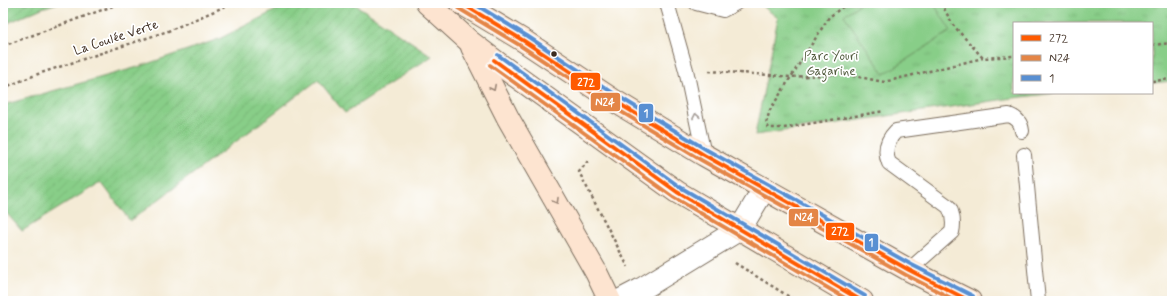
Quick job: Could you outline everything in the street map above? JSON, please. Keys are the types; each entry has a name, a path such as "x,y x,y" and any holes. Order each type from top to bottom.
{"main road":[{"path":"427,3 469,41 503,67 677,192 862,301"},
{"path":"461,3 524,41 613,100 704,155 909,270 970,301"},
{"path":"469,41 511,123 596,272 610,301"}],"street":[{"path":"619,301 640,290 740,229 764,189"}],"lane":[{"path":"667,3 686,70 704,155"},
{"path":"696,3 723,10 736,3"},
{"path":"909,270 952,232 953,220 949,207 889,163 886,156 886,150 887,143 891,135 896,130 1009,115 1019,121 1022,130"},
{"path":"1024,156 1038,301"}],"path":[{"path":"3,46 122,3"},
{"name":"La Coulée Verte","path":"3,88 38,74 168,31 233,3"},
{"path":"848,3 829,17 770,110 766,123 770,128 784,128 884,111"},
{"path":"941,3 953,25 983,58"},
{"path":"1153,45 1172,43"},
{"path":"686,70 790,77 844,74 884,82 983,58 1013,56"},
{"path":"1153,81 1172,79"},
{"path":"590,159 579,172 640,290"},
{"path":"710,247 796,301"}],"green space":[{"path":"3,3 58,3 42,8 3,25"},
{"path":"290,3 353,3 432,56 345,113 318,80 130,221 101,182 22,231 3,209 3,105 138,67 219,39"},
{"name":"Parc Youri Gagarine","path":"762,3 1172,3 1172,81 1153,83 1153,22 1013,22 1013,94 1047,94 755,135 778,18 764,7"},
{"path":"861,3 933,3 951,31 884,74 844,15"}],"transit line":[{"name":"272","path":"461,3 524,41 613,100 704,155 909,270 970,301"},
{"name":"1","path":"473,3 527,36 616,95 707,150 912,265 973,296"},
{"name":"N24","path":"458,8 521,46 610,105 701,160 906,275 957,301"},
{"name":"1","path":"498,55 680,187 865,296"},
{"name":"272","path":"494,60 677,192 862,301"},
{"name":"N24","path":"490,65 673,197 850,301"}]}
